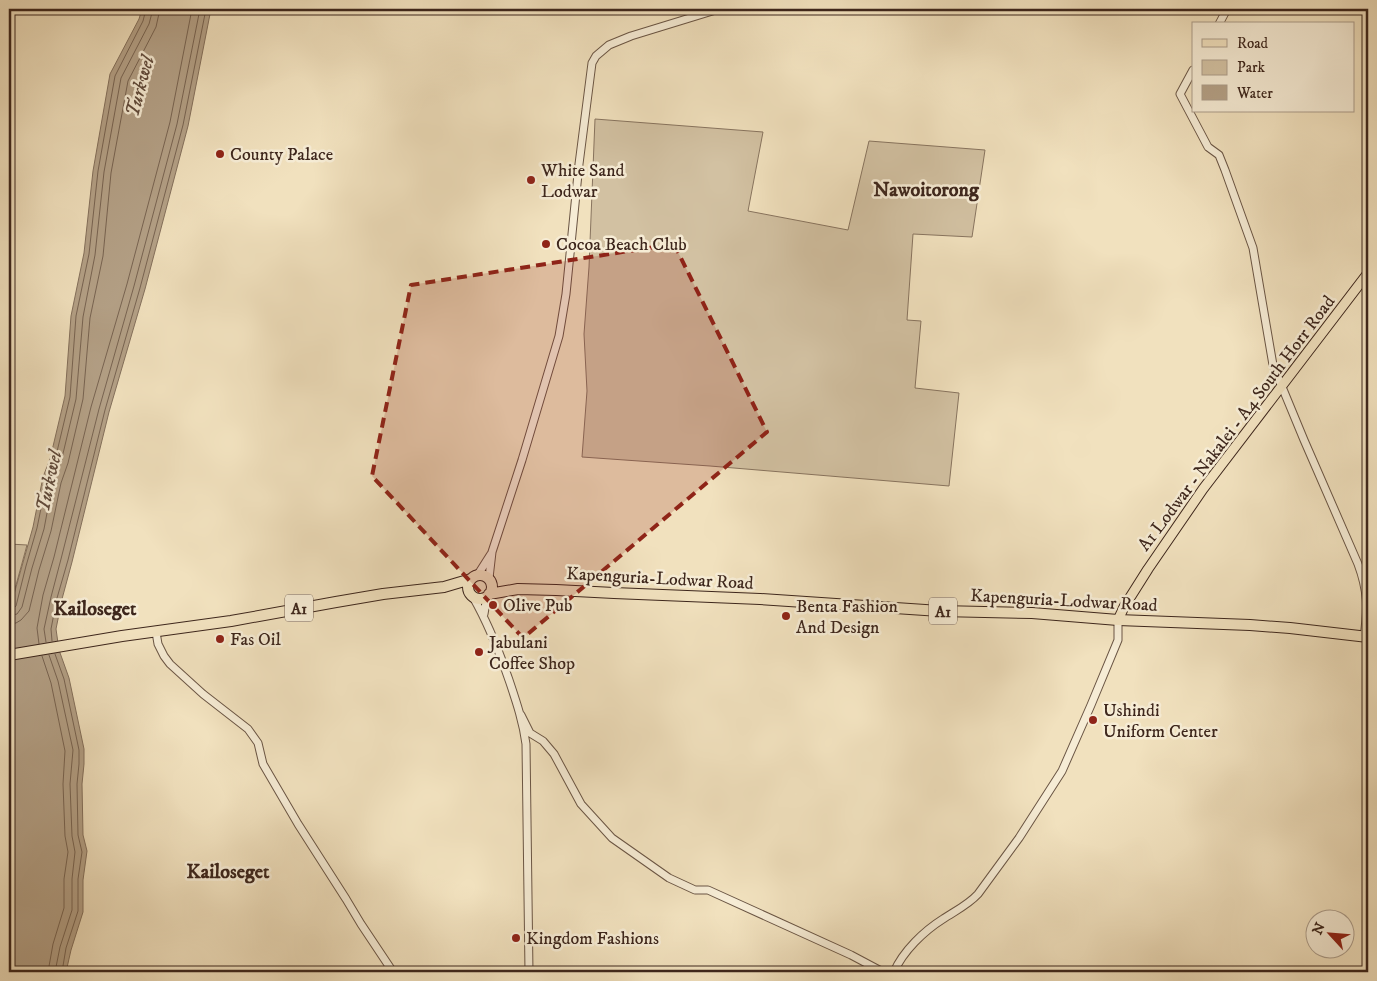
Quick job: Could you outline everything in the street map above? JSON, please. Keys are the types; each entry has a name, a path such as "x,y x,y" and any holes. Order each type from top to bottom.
{"highway":[{"path":"485,576 490,579 493,586 488,595 480,598 472,596 468,588 474,577 485,576"},
{"name":"A1","path":"9,655 231,621 383,594 444,587 474,577"},
{"name":"Kapenguria-Lodwar Road","path":"490,579 518,589"},
{"name":"A1","path":"444,587 472,596"},
{"name":"Kapenguria-Lodwar Road","path":"488,595 518,589 760,599 940,611 1032,613 1118,620 1250,625 1366,637"}],"main road":[{"name":"A1 Lodwar - Nakalei - A4 South Horr Road","path":"1118,620 1124,607 1176,526 1368,273"}],"street":[{"path":"490,579 492,552 559,336 566,294 592,63 596,56 610,45 631,36 719,9"},
{"path":"1220,22 1227,9"},
{"path":"1192,72 1180,94 1208,147 1219,155 1253,248 1273,365 1365,582 1367,601 1366,637"},
{"path":"474,577 492,552"},
{"path":"484,615 488,595"},
{"path":"472,596 484,615 521,715 530,734 543,741 554,754 581,804 612,838 668,878 681,885 694,890 708,890 851,954 883,972"},
{"path":"894,972 904,954 921,936 941,920 972,901 1014,845 1049,792 1062,771 1114,651 1118,640 1118,620"},
{"path":"156,632 158,644 170,664 253,735 258,743 263,764 280,794 346,898 360,924 393,972"},
{"path":"521,715 526,744 529,972"}],"highlighted area":[{"path":"674,244 767,432 523,638 372,476 411,285"}],"green space":[{"path":"595,119 763,132 748,211 848,230 869,141 985,150 972,237 913,234 907,320 921,321 915,388 959,393 949,486 582,457 587,391 584,334 589,267"},
{"path":"9,544 27,545 10,607 9,607"}],"water":[{"name":"Turkwel","path":"142,9 211,9 188,126 145,289 109,412 56,629 59,650 69,678 84,749 82,784 83,835 87,851 83,880 83,912 66,972 9,972 9,612 33,527 43,477 50,459 65,396 71,316 84,253 93,171 110,74 139,19"}],"place":[{"name":"County Palace","path":"220,154"},
{"name":"White Sand Lodwar","path":"531,180"},
{"name":"Cocoa Beach Club","path":"546,244"},
{"name":"Olive Pub","path":"493,605"},
{"name":"Benta Fashion And Design","path":"786,616"},
{"name":"Fas Oil","path":"220,639"},
{"name":"Jabulani Coffee Shop","path":"479,652"},
{"name":"Ushindi Uniform Center","path":"1093,720"},
{"name":"Kingdom Fashions","path":"516,938"}],"district":[{"name":"Nawoitorong","path":"926,189"},
{"name":"Kailoseget","path":"95,608"},
{"name":"Kailoseget","path":"228,871"}]}
